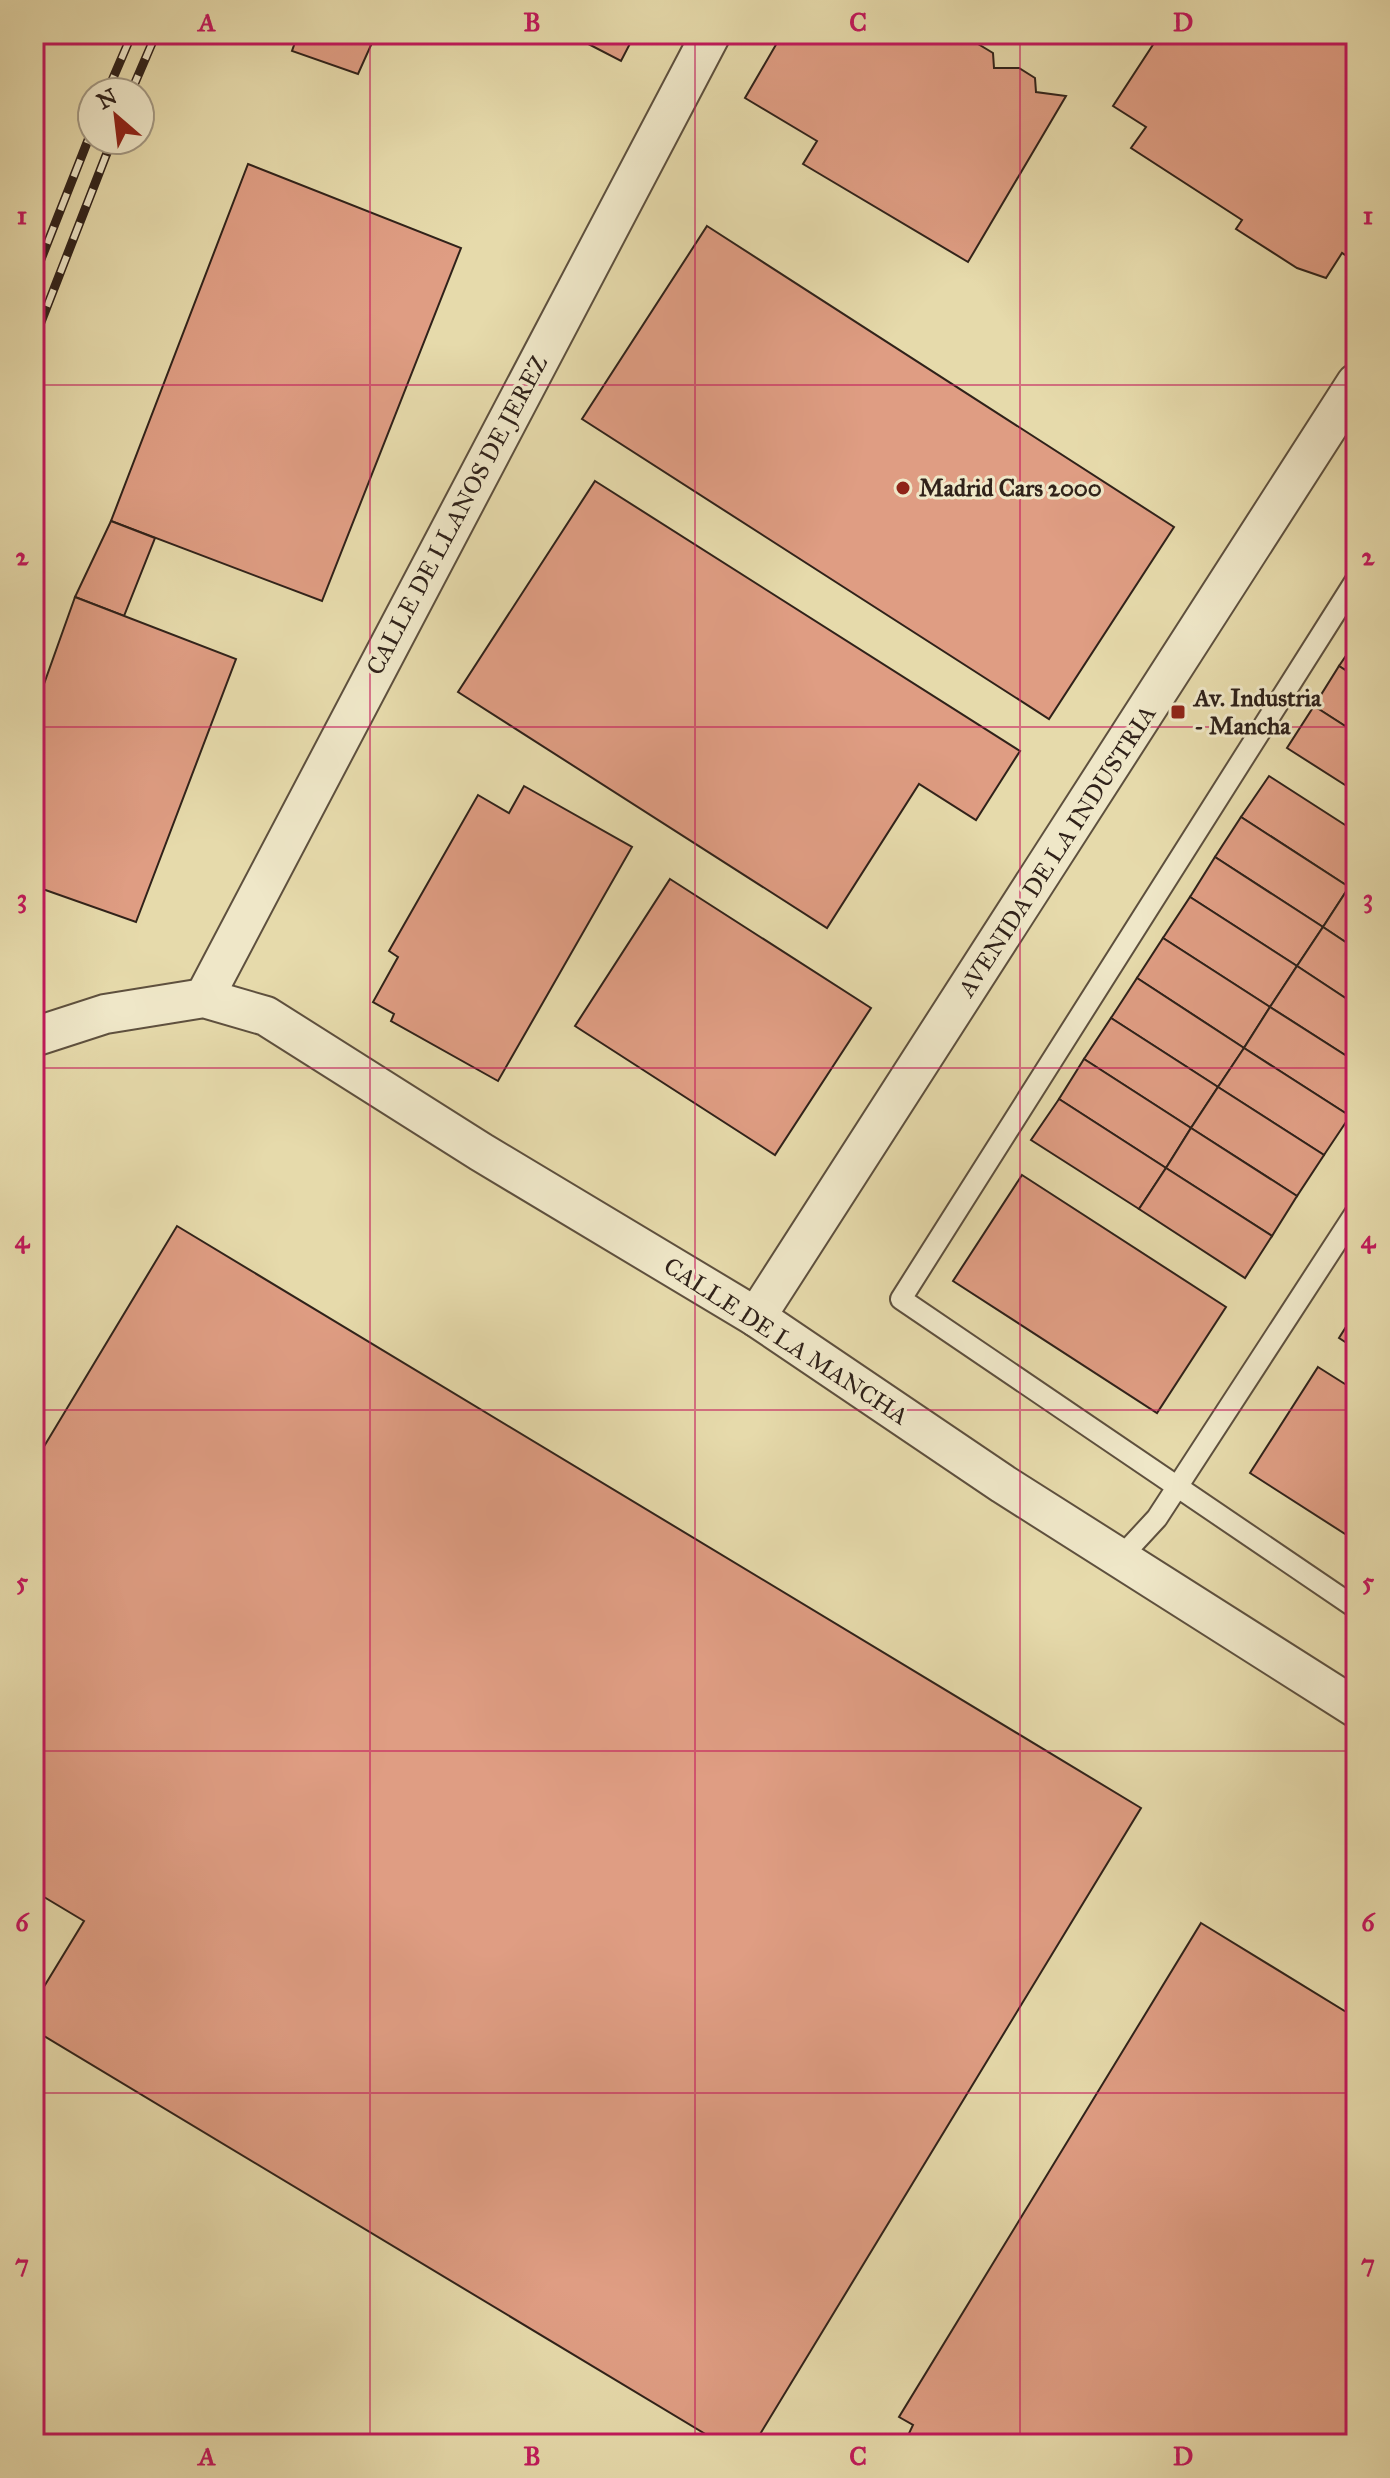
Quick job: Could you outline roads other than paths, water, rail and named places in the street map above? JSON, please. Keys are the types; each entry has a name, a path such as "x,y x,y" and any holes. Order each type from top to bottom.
{"street":[{"name":"CALLE DE LLANOS DE JEREZ","path":"204,998 711,34"},
{"name":"AVENIDA DE LA INDUSTRIA","path":"756,1317 1356,383"},
{"path":"34,1037 105,1014 204,998"},
{"name":"CALLE DE LA MANCHA","path":"204,998 266,1016 481,1152 756,1317 1120,1558 1356,1708"}],"lane":[{"path":"1356,580 901,1299 1356,1608"},
{"path":"1120,1558 1157,1518 1356,1212"}],"railway":[{"path":"114,76 132,34"},
{"path":"138,76 156,34"},
{"path":"34,277 82,156"},
{"path":"34,340 106,156"}],"place":[{"name":"Madrid Cars 2000","path":"903,488"},
{"name":"Av. Industria - Mancha","path":"1178,712"}]}
